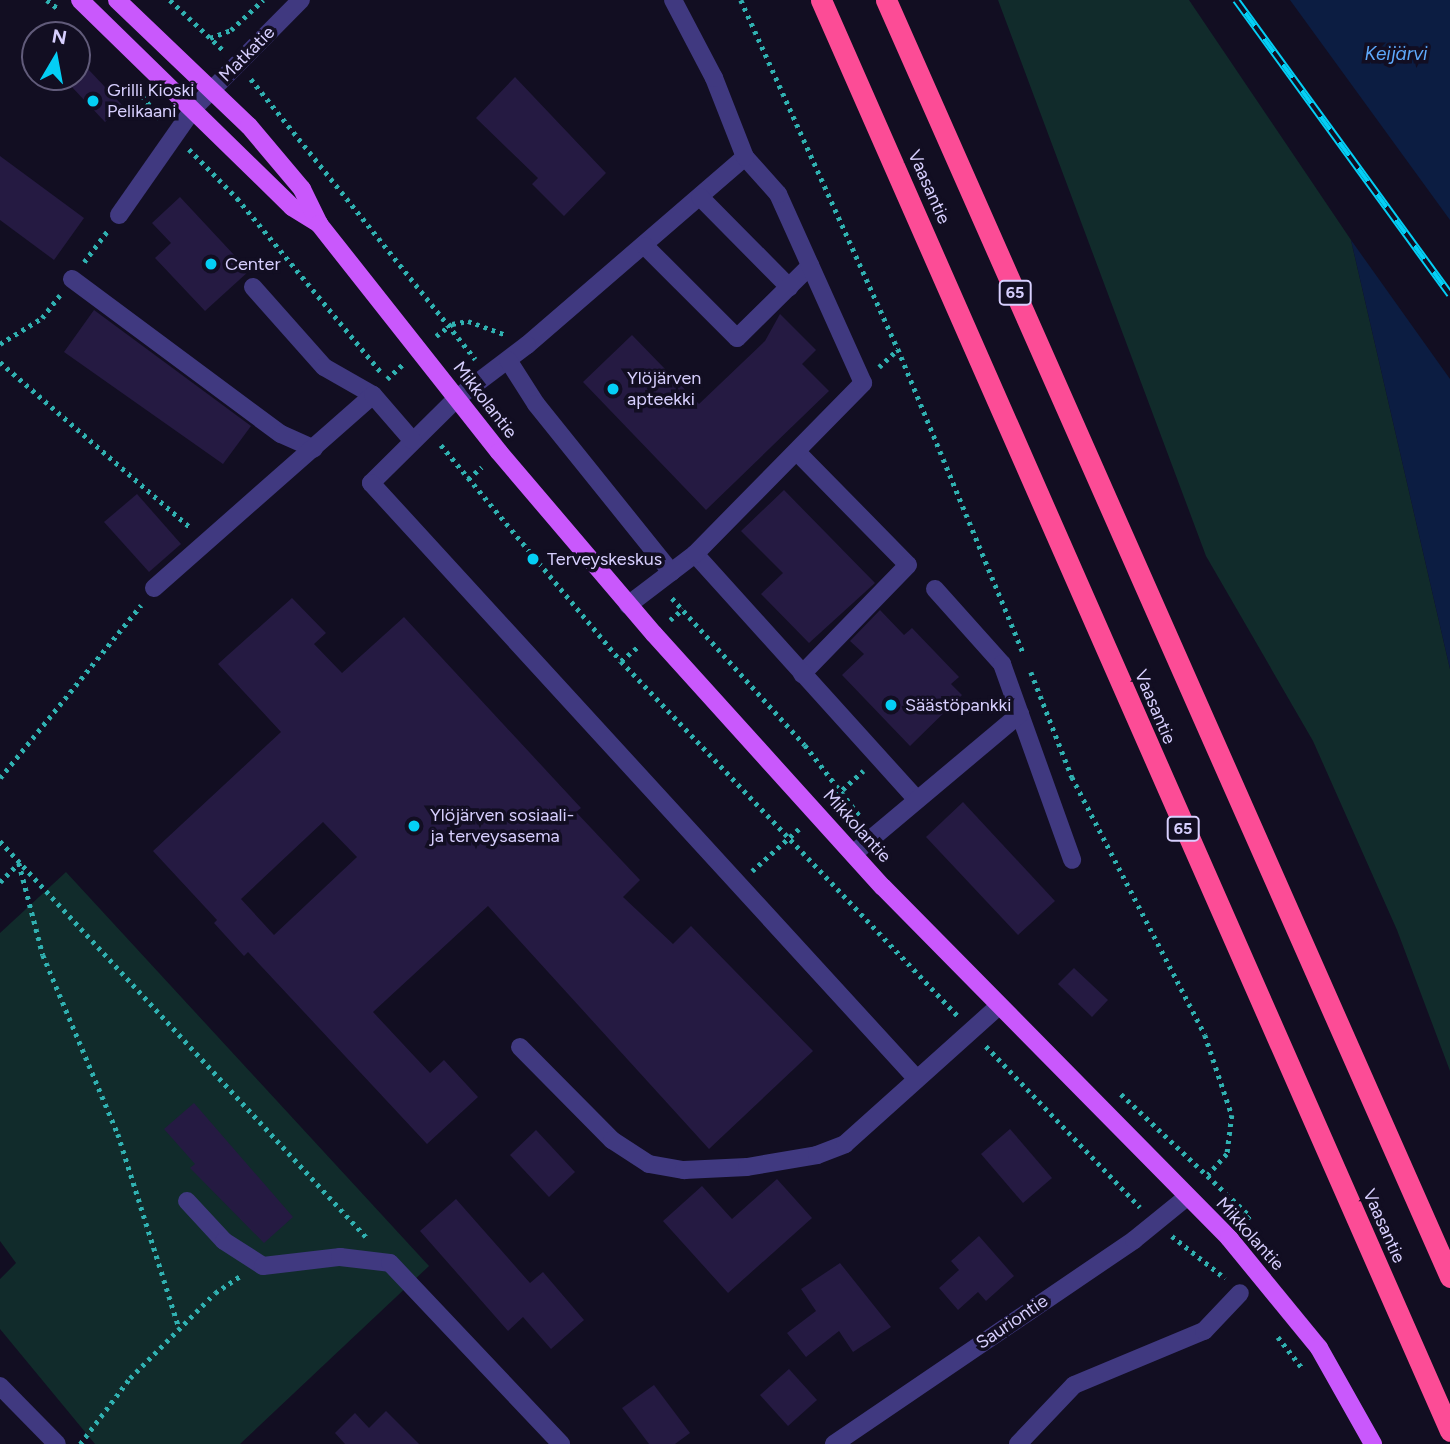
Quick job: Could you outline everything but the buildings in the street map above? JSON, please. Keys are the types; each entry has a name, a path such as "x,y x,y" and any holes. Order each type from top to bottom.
{"highway":[{"name":"Vaasantie","path":"821,0 1450,1431"},
{"name":"Vaasantie","path":"886,0 1450,1277"}],"main road":[{"name":"Mikkolantie","path":"80,0 194,108 292,207 319,224"},
{"name":"Mikkolantie","path":"117,0 210,89 302,189 319,224 457,398 628,605 853,854 1229,1238 1319,1348 1373,1444"}],"street":[{"name":"Matkatie","path":"119,215 210,89 301,0"},
{"path":"628,605 695,554 863,383 778,194 746,157 714,78 673,0"},
{"path":"746,157 527,345 457,398 370,483 740,882 917,1079"},
{"path":"700,197 789,287"},
{"path":"645,246 737,338 810,267"},
{"path":"72,279 281,434 314,449"},
{"path":"253,287 324,367 373,395 412,440"},
{"path":"508,360 536,404 664,577"},
{"path":"154,588 204,541 314,449 373,395"},
{"path":"797,452 908,565 802,674"},
{"path":"695,554 917,800"},
{"path":"935,589 1002,664 1072,860"},
{"path":"853,854 1020,714"},
{"path":"520,1047 612,1140 649,1164 684,1170 747,1167 832,1151 999,1006"},
{"name":"Sauriontie","path":"834,1444 1157,1224 1187,1197"},
{"path":"187,1201 224,1241 263,1266 340,1256 390,1263 561,1444"},
{"path":"1018,1444 1074,1385 1204,1331 1240,1293"},
{"path":"0,1386 57,1444"}],"path":[{"path":"210,38 231,30 263,0"},
{"path":"741,0 957,487 1072,777 1205,1035 1232,1115 1227,1154 1208,1175"},
{"path":"273,103 452,324 487,376"},
{"path":"283,253 394,389"},
{"path":"387,379 419,349 452,324 468,321 527,345"},
{"path":"0,362 51,411 146,484 204,541"},
{"path":"426,427 621,661 788,839 1157,1224 1207,1260 1240,1293"},
{"path":"664,577 805,745 875,834"},
{"path":"0,778 154,588"},
{"path":"740,882 788,839"},
{"path":"0,841 390,1263"},
{"path":"0,882 19,862"},
{"path":"19,862 43,955 122,1146 179,1328"},
{"path":"1113,1088 1250,1216 1207,1260"},
{"path":"80,1444 121,1389 179,1328 215,1293 263,1266"},
{"path":"1272,1330 1311,1379"}],"green space":[{"path":"998,0 1189,0 1351,240 1450,669 1450,1071 1397,930 1313,741 1206,556"},
{"path":"66,872 429,1266 240,1444 95,1444 0,1329 0,1279 16,1263 0,1241 0,933"}],"water":[{"name":"Keijärvi","path":"1290,0 1450,0 1450,220"},
{"path":"1351,240 1450,379 1450,669"}],"railway":[{"path":"1236,0 1450,295"}],"place":[{"name":"Grilli Kioski Pelikaani","path":"93,101"},
{"name":"Center","path":"211,264"},
{"name":"Ylöjärven apteekki","path":"613,389"},
{"name":"Terveyskeskus","path":"533,559"},
{"name":"Säästöpankki","path":"891,705"},
{"name":"Ylöjärven sosiaali- ja terveysasema","path":"414,826"}]}
